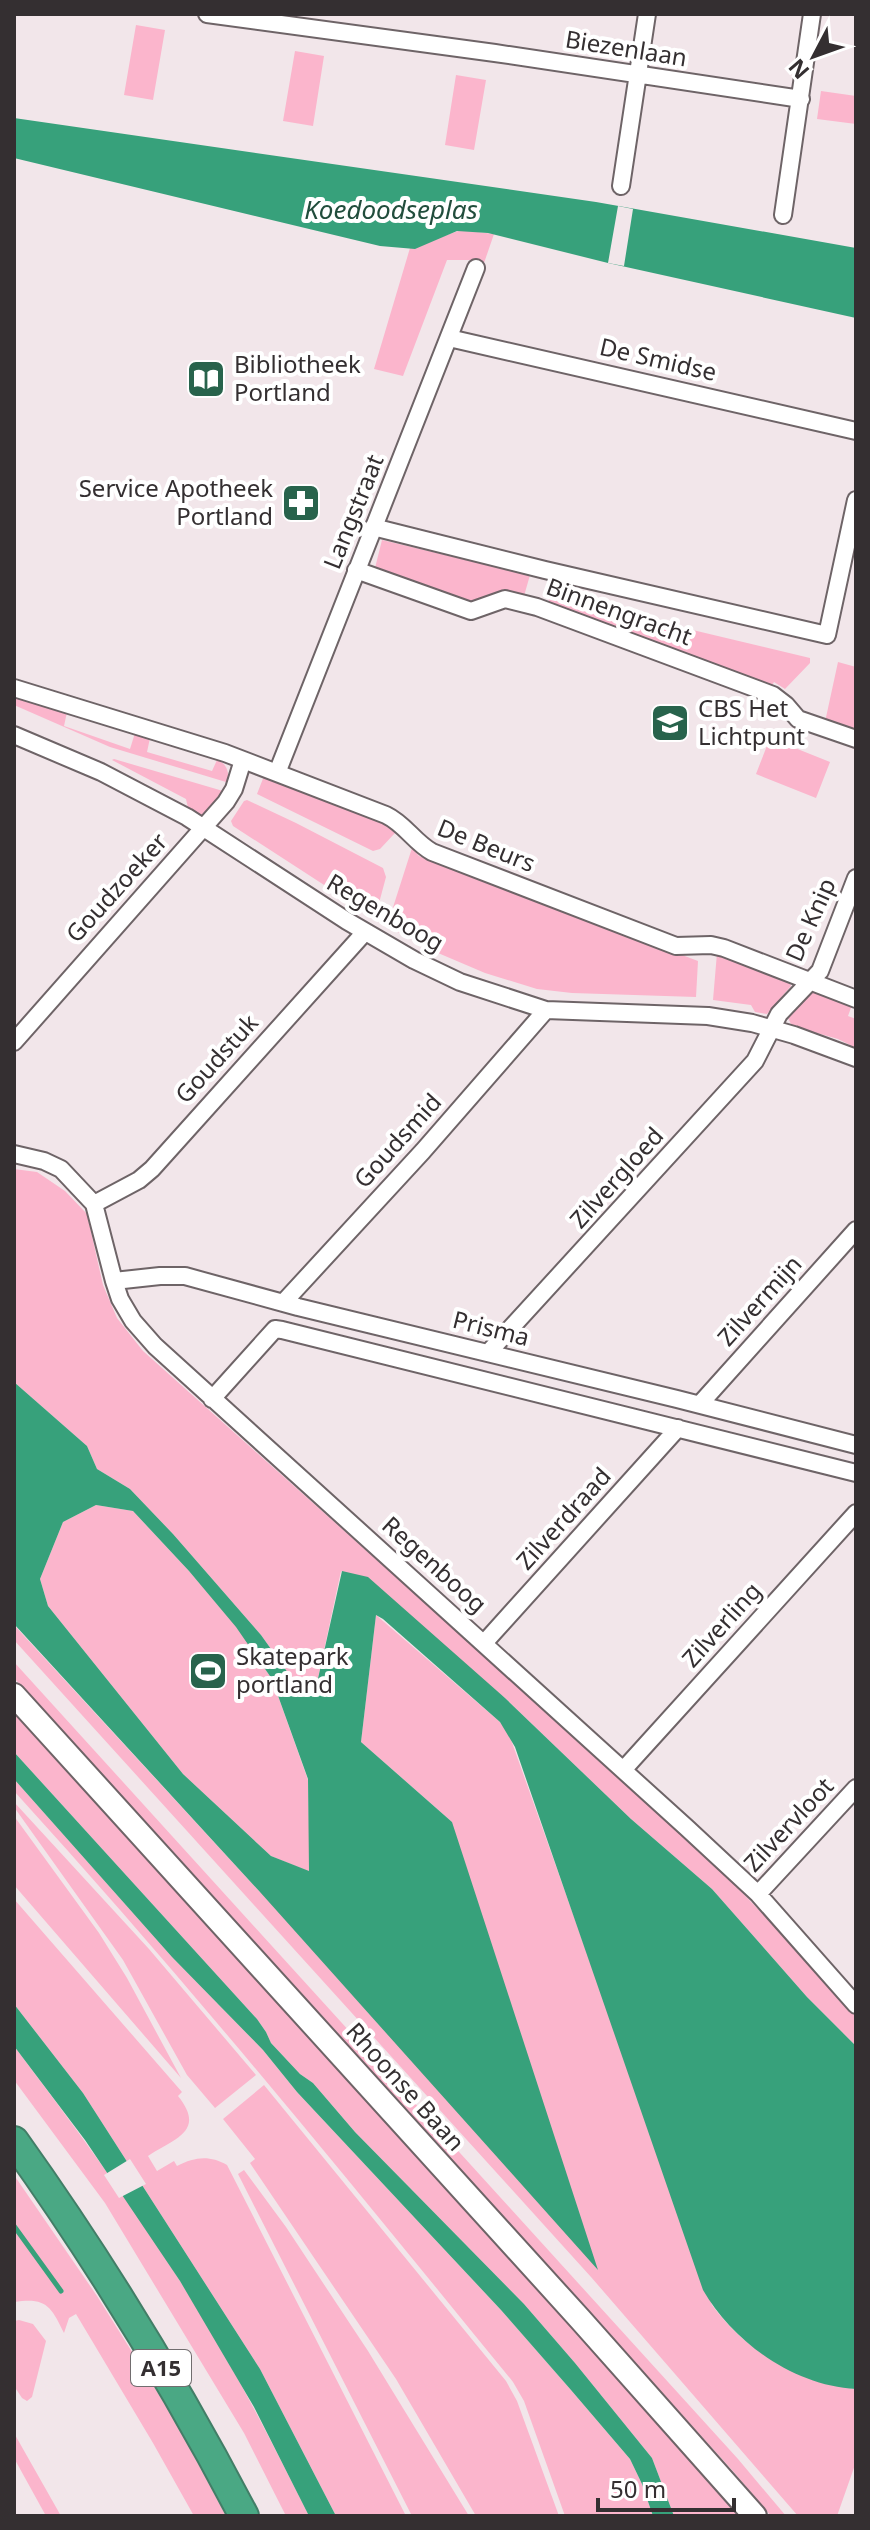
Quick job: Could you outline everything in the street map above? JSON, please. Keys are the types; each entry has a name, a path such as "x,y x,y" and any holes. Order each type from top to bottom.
{"highway":[{"name":"A15","path":"14,2141 97,2262 184,2405 244,2516"}],"main road":[{"name":"Rhoonse Baan","path":"14,1695 755,2516"}],"street":[{"name":"Biezenlaan","path":"207,14 801,99"},
{"path":"621,186 647,14"},
{"path":"783,215 812,14"},
{"name":"Langstraat","path":"277,773 476,268"},
{"name":"De Smidse","path":"449,338 856,431"},
{"name":"Binnengracht","path":"373,527 827,635 856,500"},
{"name":"Binnengracht","path":"356,570 471,611 505,599 537,607 773,695 798,719 856,739"},
{"name":"De Beurs","path":"14,688 243,760 393,818 419,845 446,858 676,946 711,945 724,948 856,999"},
{"name":"Regenboog","path":"14,735 101,772 203,827 365,932 443,975 546,1010 708,1016 772,1028 856,1058"},
{"name":"Goudzoeker","path":"14,1042 230,797 243,760"},
{"name":"De Knip","path":"772,1028 779,1014 820,971 856,878"},
{"name":"Goudstuk","path":"94,1204 146,1175 365,932"},
{"name":"Goudsmid","path":"283,1303 423,1151 546,1010"},
{"name":"Zilvergloed","path":"488,1353 755,1061 772,1028"},
{"name":"Regenboog","path":"14,1154 44,1161 61,1169 94,1204 114,1281 128,1313 143,1333 758,1894 856,2005"},
{"name":"Zilvermijn","path":"700,1404 856,1230"},
{"name":"Prisma","path":"114,1281 185,1276 856,1445"},
{"path":"212,1399 275,1329 856,1473"},
{"name":"Zilverdraad","path":"485,1642 678,1428"},
{"name":"Zilverling","path":"624,1769 856,1513"},
{"name":"Zilvervloot","path":"758,1894 856,1788"}],"shaded area":[{"path":"136,25 165,30 153,100 124,95"},
{"path":"295,51 324,56 313,126 283,121"},
{"path":"456,75 486,80 474,150 445,145"},
{"path":"821,91 856,96 856,124 817,119"},
{"path":"461,230 494,234 484,263 447,260 403,376 374,369 410,248"},
{"path":"382,540 530,575 524,596 472,607 374,572"},
{"path":"550,596 810,658 810,663 785,689 774,682 771,687 547,607"},
{"path":"838,662 856,667 856,733 825,722"},
{"path":"14,696 67,712 64,726 130,749 135,733 150,738 147,752 212,771 217,760 226,768 228,780 226,782 110,747 14,705"},
{"path":"770,738 830,762 816,798 756,774"},
{"path":"114,759 223,791 222,797 203,817 188,808 186,799"},
{"path":"264,776 389,823 396,830 395,833 380,849 373,851 257,794"},
{"path":"247,800 383,868 386,877 375,918 233,826 231,821"},
{"path":"412,848 419,856 698,961 696,997 537,989 485,973 431,950 387,926"},
{"path":"717,953 788,979 791,986 767,1014 755,1012 751,1005 713,1000"},
{"path":"810,990 852,1005 848,1016 856,1019 856,1048 838,1039 792,1026 787,1016"},
{"path":"14,1169 37,1172 65,1191 87,1214 103,1285 117,1318 143,1351 695,1845 766,1917 856,2017 856,2046 807,1997 712,1889 631,1819 505,1698 341,1571 317,1683 312,1694 301,1691 261,1635 173,1534 130,1489 97,1469 87,1446 14,1382"},
{"path":"96,1505 133,1511 237,1627 272,1679 308,1780 310,1872 271,1856 183,1774 48,1606 40,1579 63,1522"},
{"path":"376,1615 500,1722 509,1734 712,2305 735,2332 776,2362 808,2377 856,2389 856,2462 837,2516 798,2516 591,2277 14,1640 14,1625 260,1892 452,1822 361,1742"},
{"path":"14,1662 738,2459 786,2516 771,2516 14,1678"},
{"path":"14,1709 743,2516 674,2516 652,2458 575,2363 524,2304 271,2043 257,2019 14,1752"},
{"path":"14,1779 172,1957 263,2050 297,2092 501,2310 571,2390 630,2459 653,2516 565,2516 524,2401 513,2382 205,2009 14,1791"},
{"path":"14,1802 149,1949 256,2075 215,2108 187,2075 123,1960 14,1807"},
{"path":"14,1816 99,1933 181,2078 14,1885"},
{"path":"14,1899 182,2092 178,2096 186,2108 188,2126 176,2139 148,2156 157,2171 174,2161 177,2166 202,2158 227,2165 406,2516 336,2516 260,2369 83,2093 14,2004"},
{"path":"14,2046 100,2162 198,2309 309,2516 286,2516 244,2433 105,2203 14,2080"},
{"path":"264,2085 506,2381 517,2401 559,2516 476,2516 396,2379 250,2163 255,2159 223,2119"},
{"path":"244,2170 286,2227 368,2351 469,2516 412,2516 238,2174"},
{"path":"14,2175 97,2296 176,2422 226,2516 194,2516 76,2314 69,2318 64,2333 51,2310 40,2302 14,2302"},
{"path":"14,2321 33,2324 46,2341 32,2397 27,2401 14,2386"},
{"path":"14,2433 61,2516 46,2516 14,2458"}],"water":[{"name":"Koedoodseplas","path":"14,118 596,202 856,248 856,318 488,233 457,231 415,249 380,246 14,158"},
{"path":"14,1382 87,1446 97,1469 130,1489 173,1534 261,1635 301,1691 312,1694 317,1683 342,1571 368,1577 505,1698 631,1819 712,1889 807,1997 856,2046 856,2389 810,2380 768,2358 731,2327 703,2290 515,1747 500,1722 376,1615 361,1742 452,1822 598,2270 260,1892 14,1624","holes":["96,1505 133,1511 236,1627 272,1679 308,1779 309,1871 271,1856 183,1774 48,1606 40,1579 63,1522"]},
{"path":"14,1752 257,2019 271,2043 524,2304 575,2363 652,2458 674,2516 653,2516 630,2459 571,2390 501,2310 297,2092 263,2050 172,1957 14,1779"},
{"path":"14,2004 83,2093 260,2369 336,2516 309,2516 254,2407 180,2281 85,2140 14,2046"}],"pier":[{"path":"618,206 633,209 624,266 608,263"},
{"path":"130,2159 146,2184 119,2198 104,2175"}],"waterway":[{"path":"14,2226 61,2291"}],"place":[{"name":"Bibliotheek Portland","path":"206,379"},
{"name":"Service Apotheek Portland","path":"301,503"},
{"name":"CBS Het Lichtpunt","path":"670,723"},
{"name":"Skatepark portland","path":"208,1671"}]}
